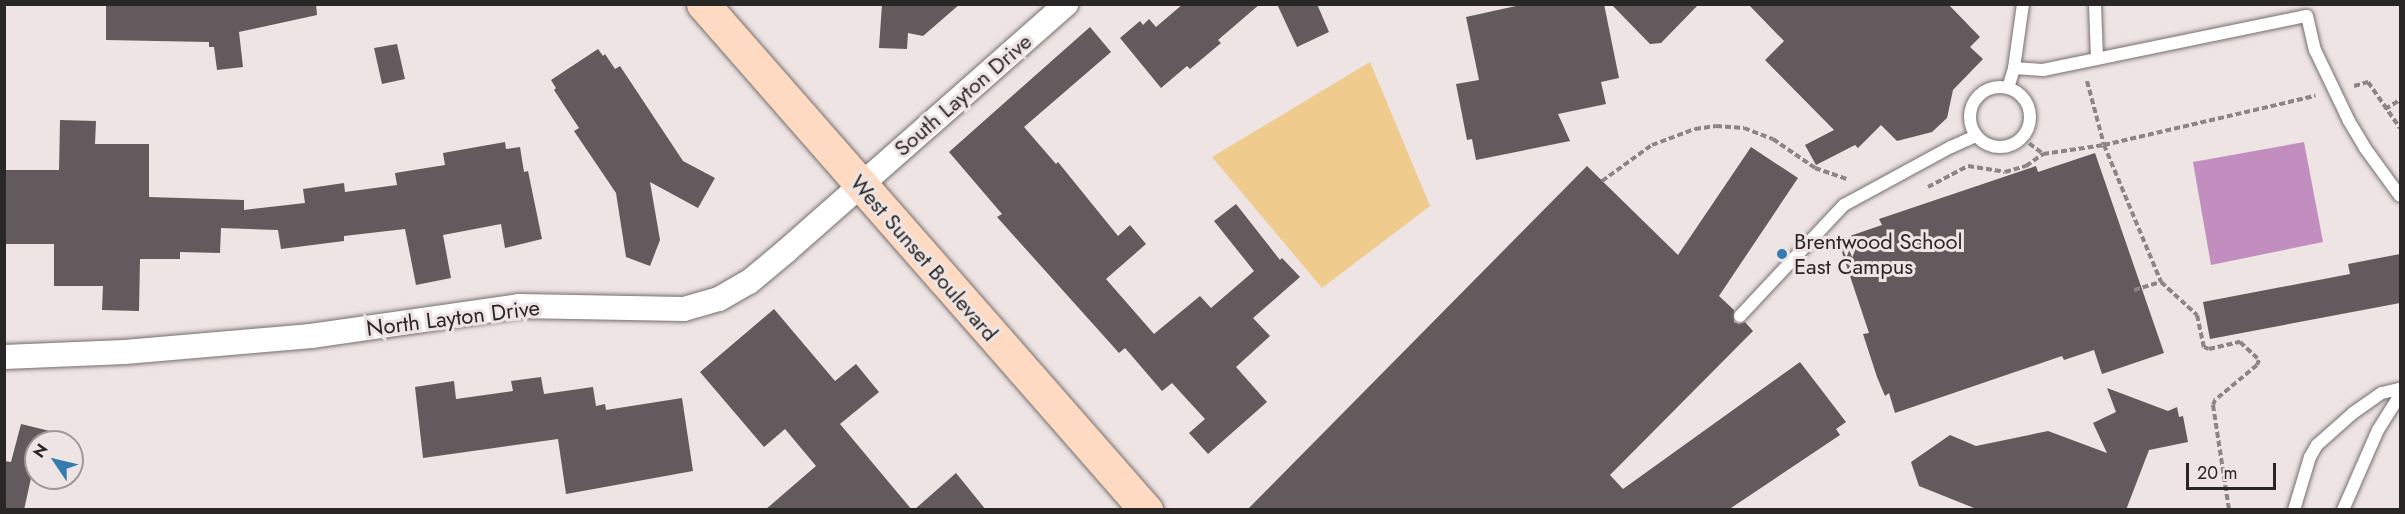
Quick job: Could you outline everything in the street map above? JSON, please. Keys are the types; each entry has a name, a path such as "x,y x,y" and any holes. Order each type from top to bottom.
{"main road":[{"name":"West Sunset Boulevard","path":"703,4 1146,510"}],"street":[{"name":"South Layton Drive","path":"860,186 1066,4"},
{"name":"North Layton Drive","path":"4,357 125,352 311,336 519,306 684,309 719,299 749,282 860,186"}],"lane":[{"path":"2008,88 2014,68 2023,4"},
{"path":"2095,4 2097,59"},
{"path":"2014,68 2043,70 2307,16 2315,50 2334,92 2365,148 2400,196"},
{"path":"2008,88 2025,100 2030,109 2028,130 2014,144 1994,147 1976,136 1970,119 1975,101 1990,89 2008,88"},
{"path":"1740,316 1844,204 1976,136"},
{"path":"2294,510 2310,457 2318,445 2353,413 2382,393 2400,389"},
{"path":"2343,510 2378,430 2400,395"}],"path":[{"path":"1918,192 1968,166 2005,172 2026,166 2043,154 2104,145 2334,92 2368,82 2400,128"},
{"path":"2385,109 2400,100"},
{"path":"1602,181 1652,145 1695,129 1716,126 1744,128 1773,139 1815,168 1851,180"},
{"path":"2022,138 2043,154"},
{"path":"2104,145 2161,282 2197,315 2204,346 2209,349 2240,342 2259,360 2257,365 2215,400 2213,405 2229,510"},
{"path":"2134,291 2161,282"}],"shaded area":[{"path":"1370,62 1430,206 1322,288 1212,157"},
{"path":"2304,142 2323,242 2211,265 2193,162"}],"building":[{"path":"106,4 316,4 317,15 239,32 243,67 217,70 214,47 209,47 209,42 106,40"},
{"path":"882,4 960,4 923,36 908,33 907,49 879,48"},
{"path":"1183,4 1260,4 1218,40 1221,43 1190,69 1187,66 1161,88 1120,38 1140,21 1143,25 1149,19 1156,27"},
{"path":"1277,4 1317,4 1329,32 1297,47"},
{"path":"1525,4 1604,4 1619,78 1601,82 1606,104 1558,114 1570,141 1476,160 1472,139 1467,140 1456,84 1479,80 1466,17"},
{"path":"1611,4 1699,4 1661,43 1650,44"},
{"path":"1748,4 1948,4 1980,37 1970,47 1983,59 1953,90 1947,118 1932,132 1897,141 1881,125 1858,148 1855,145 1816,165 1805,145 1834,130 1765,60 1784,41"},
{"path":"1090,27 1111,52 1024,127 1056,164 1058,162 1118,236 1130,225 1146,244 1106,279 1154,334 1200,296 1211,308 1254,271 1214,221 1236,204 1280,260 1282,258 1300,277 1253,318 1270,336 1236,367 1267,402 1208,454 1189,433 1205,419 1172,383 1162,391 1125,348 1119,353 997,217 1002,214 949,152"},
{"path":"397,44 405,79 382,84 374,48"},
{"path":"598,49 603,56 605,54 615,69 620,66 683,161 715,178 698,208 650,182 660,240 650,266 626,257 616,193 574,131 579,128 554,90 556,88 551,80"},
{"path":"60,120 96,121 95,144 149,144 149,197 244,200 244,210 305,203 303,189 344,183 345,192 397,185 395,173 445,165 443,153 505,142 506,149 520,147 524,172 528,171 542,239 505,248 501,224 443,235 451,278 416,285 405,229 344,236 344,241 281,249 278,230 221,228 220,253 180,252 180,259 140,259 139,311 102,310 103,286 54,286 54,244 4,244 4,170 59,170"},
{"path":"1751,147 1798,178 1719,296 1734,310 1734,322 1739,324 1745,322 1753,331 1610,475 1623,489 1800,362 1846,422 1836,429 1840,435 1728,510 1247,510 1587,166 1678,255"},
{"path":"2095,153 2164,353 2102,374 2094,350 2064,360 2062,356 1895,413 1889,393 1885,396 1877,377 1863,334 1869,333 1838,240 1882,225 1879,219 2036,166 2038,172"},
{"path":"2400,254 2400,303 2210,339 2203,302 2350,274 2348,264"},
{"path":"774,309 835,381 856,364 879,392 840,424 912,510 765,510 816,466 785,429 764,447 700,372"},
{"path":"541,377 544,394 593,387 596,406 605,404 606,410 682,398 693,471 566,494 558,439 423,458 415,387 454,381 456,399 513,391 511,381"},
{"path":"2107,388 2168,411 2177,407 2179,417 2183,416 2188,442 2149,450 2126,510 1979,510 1919,486 1911,462 1950,435 1976,446 2048,431 2107,453 2093,423 2116,412"},
{"path":"21,424 46,430 24,430 24,490 28,490 24,510 4,510 4,461 11,462"},
{"path":"956,473 986,510 914,510"}],"place":[{"name":"Brentwood School East Campus","path":"1782,254"}]}
